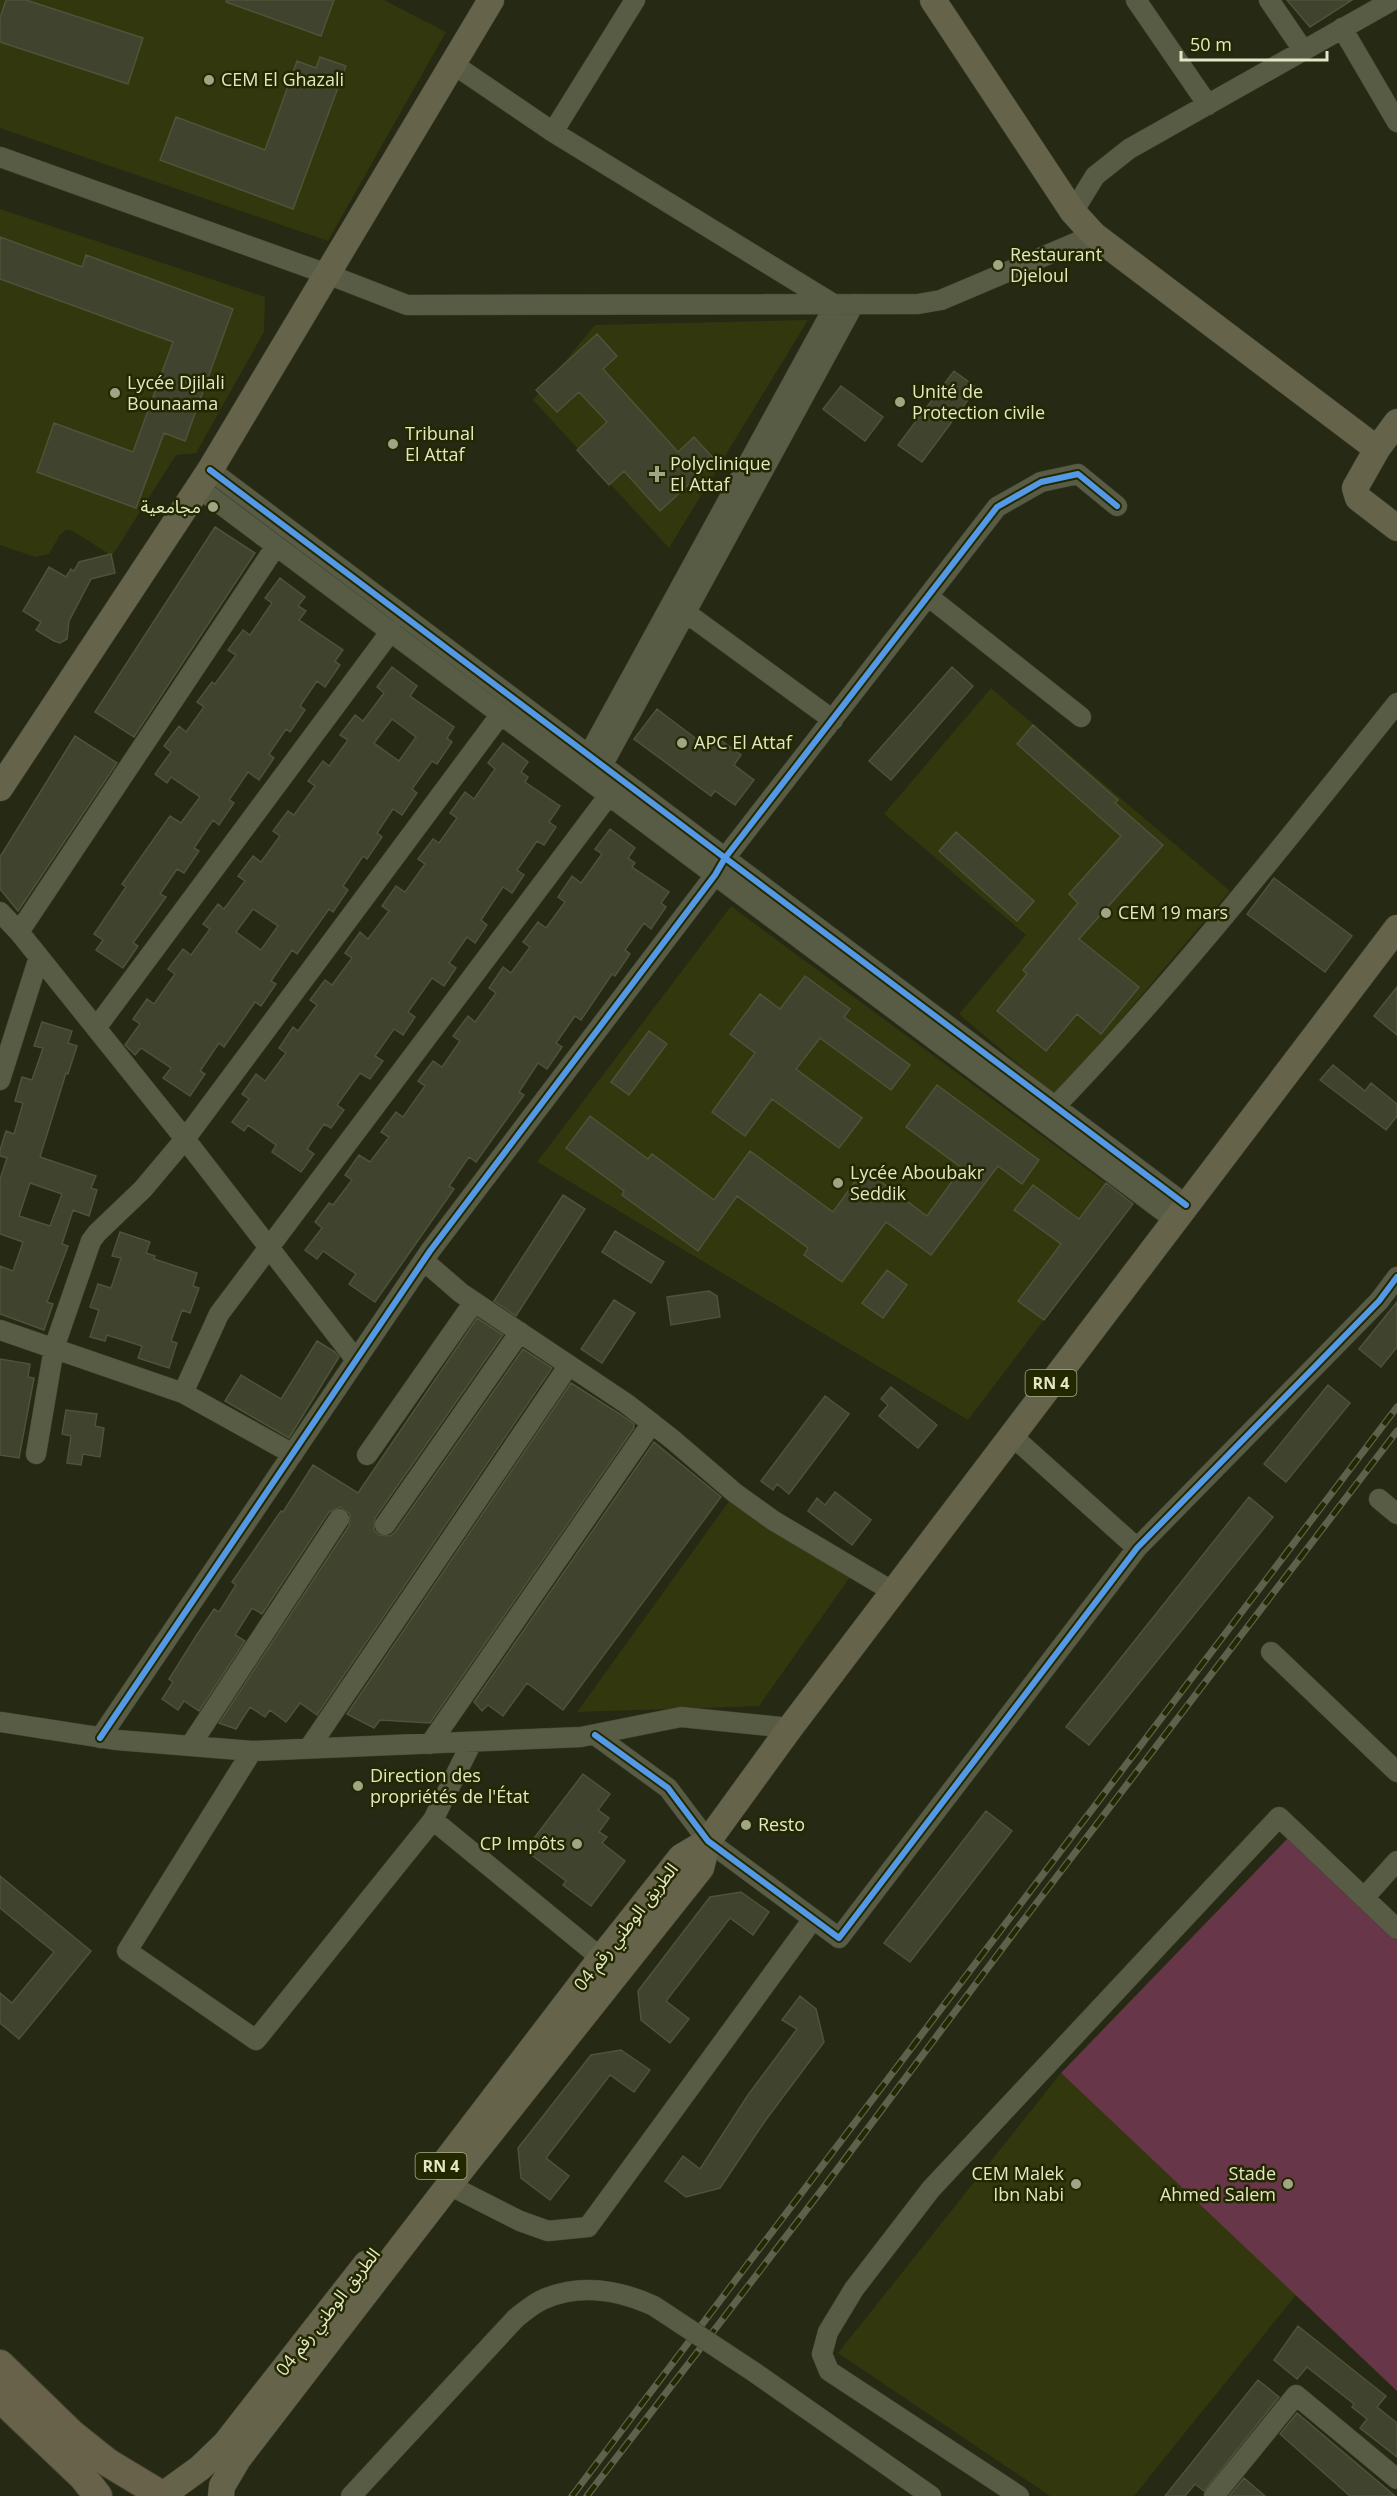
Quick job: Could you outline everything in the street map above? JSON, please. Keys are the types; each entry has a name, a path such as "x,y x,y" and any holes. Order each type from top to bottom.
{"highway":[{"path":"0,2364 72,2434 107,2462 157,2492"},
{"path":"0,2398 83,2477 98,2496"}],"main road":[{"path":"0,788 204,479 491,0"},
{"path":"933,0 1073,212 1095,235 1377,449"},
{"path":"1397,422 1377,449 1355,488 1358,498 1397,528"},
{"name":"RN 4","path":"708,1841 892,1591 1397,928"},
{"name":"الطريق الوطني رقم 04","path":"157,2492 200,2468 225,2444 681,1857 708,1841"},
{"name":"الطريق الوطني رقم 04","path":"220,2496 222,2486 238,2459 448,2185 701,1868 708,1841"},
{"path":"157,2492 186,2491 195,2496"}],"street":[{"path":"553,132 635,0"},
{"path":"1136,0 1208,105"},
{"path":"1269,0 1304,50"},
{"path":"1073,212 1095,176 1129,149 1393,0"},
{"path":"1342,28 1397,122"},
{"path":"453,64 553,132 845,304"},
{"path":"0,157 407,305 918,304 941,300 1095,235"},
{"path":"591,769 685,612 845,304"},
{"path":"591,769 845,304"},
{"path":"100,1738 424,1261 720,866 997,507 1041,483 1078,474 1117,506"},
{"path":"204,479 276,546 501,714 591,769 609,795 720,866 1041,1121 1181,1212"},
{"path":"204,479 720,866 1055,1107 1181,1212"},
{"path":"19,932 276,546"},
{"path":"929,597 1081,717"},
{"path":"685,612 833,720"},
{"path":"96,1028 391,631"},
{"path":"1041,1121 1085,1078 1222,922 1397,703"},
{"path":"36,1454 54,1348 91,1242 97,1233 143,1189 184,1139 501,714"},
{"path":"183,1393 219,1314 609,795"},
{"path":"0,912 19,932 96,1028 356,1360"},
{"path":"0,1080 39,957"},
{"path":"424,1261 474,1302 652,1423 735,1493 774,1521 892,1591"},
{"path":"595,1735 668,1788 708,1841 839,1938 1137,1548 1379,1301 1397,1277"},
{"path":"367,1455 474,1302"},
{"path":"0,1330 183,1393 293,1454"},
{"path":"385,1525 520,1332"},
{"path":"309,1748 569,1365"},
{"path":"430,1744 652,1423"},
{"path":"1011,1435 1137,1548"},
{"path":"1379,1499 1397,1514"},
{"path":"190,1746 339,1519"},
{"path":"1271,1652 1397,1772"},
{"path":"0,1722 100,1738 252,1751 581,1737 681,1717 790,1728"},
{"path":"252,1751 127,1951 256,2040 433,1820 472,1742"},
{"path":"1019,2496 829,2370 822,2354 828,2332 854,2289 931,2189 1279,1818 1397,1929"},
{"path":"433,1820 601,1958"},
{"path":"1364,1898 1397,1861"},
{"path":"448,2185 520,2221 548,2231 588,2228 813,1919"},
{"path":"351,2496 516,2318 542,2300 568,2290 602,2289 654,2306 754,2372 931,2496"},
{"path":"1214,2496 1296,2395 1397,2479"}],"shaded area":[{"name":"CEM El Ghazali","path":"0,0 384,0 446,32 328,241 0,128"},
{"name":"Lycée Djilali Bounaama","path":"0,209 265,297 264,332 196,453 176,455 112,556 73,531 66,530 60,535 49,554 35,557 0,545"},
{"name":"Polyclinique El Attaf","path":"808,320 669,548 533,400 595,325"},
{"name":"CEM 19 mars","path":"991,688 1230,891 1056,1096 959,1014 1026,935 884,814"},
{"name":"Lycée Aboubakr Seddik","path":"731,906 1133,1203 968,1420 537,1162"},
{"path":"735,1493 855,1570 759,1706 577,1712"},
{"name":"Stade Ahmed Salem","path":"1288,1838 1397,1940 1397,2391 1061,2073"},
{"name":"CEM Malek Ibn Nabi","path":"1061,2073 1296,2295 1134,2496 1050,2496 838,2353"}],"building":[{"path":"6,0 26,0 143,38 128,84 0,42 0,18"},
{"path":"227,0 334,0 321,36 226,2"},
{"path":"1287,0 1352,0 1310,27"},
{"path":"320,57 346,66 293,209 160,160 176,117 265,150 297,61 316,68"},
{"path":"0,237 82,267 86,255 233,309 185,441 164,433 136,508 37,472 54,423 133,452 173,342 0,279"},
{"path":"597,334 617,356 603,369 678,452 694,437 715,460 660,511 624,471 609,485 577,450 607,422 579,392 557,412 536,390"},
{"path":"954,371 977,388 922,462 898,445"},
{"path":"841,386 883,417 865,441 823,409"},
{"path":"215,527 255,553 134,737 95,712"},
{"path":"111,554 115,573 91,579 69,621 67,639 60,643 36,630 41,622 23,611 49,567 66,577 71,569 74,571 79,562"},
{"path":"280,578 305,597 298,606 306,611 299,620 343,650 335,661 340,665 325,687 317,681 300,706 305,710 290,732 286,729 269,754 274,758 259,780 248,772 229,800 234,803 219,825 213,820 194,848 199,851 184,873 177,869 160,894 166,897 133,943 138,946 123,968 96,950 103,940 94,934 126,887 122,884 170,816 181,823 200,797 171,777 167,783 155,774 171,752 164,746 179,726 186,732 204,707 197,702 212,682 215,684 236,655 228,650 243,630 250,635 272,603 265,598"},
{"path":"392,667 417,686 410,696 454,727 447,738 452,742 437,764 432,761 412,789 417,793 402,815 393,809 377,833 382,837 367,859 363,856 343,886 348,890 333,912 329,909 297,954 292,950 271,981 276,984 261,1006 255,1002 224,1047 219,1043 200,1071 205,1074 190,1096 163,1078 171,1068 141,1048 135,1055 125,1045 140,1024 133,1019 147,999 154,1004 175,974 168,969 183,949 191,955 210,929 203,924 218,904 224,909 245,881 238,876 253,856 261,862 280,836 273,831 288,811 294,815 315,786 308,781 323,761 329,766 348,740 340,735 355,715 363,721 384,693 377,687","holes":["392,719 416,737 399,761 374,743","253,909 278,926 261,950 236,932"]},
{"path":"952,667 973,686 891,780 869,761"},
{"path":"657,709 707,747 715,736 741,755 734,765 754,780 735,805 715,791 711,796 634,739"},
{"path":"1033,725 1118,800 1115,803 1163,845 1079,939 1139,987 1101,1034 1077,1014 1046,1051 997,1011 1027,974 1023,970 1078,903 1069,894 1121,836 1017,744"},
{"path":"75,736 117,763 18,911 0,889 0,857"},
{"path":"503,743 528,762 521,772 528,777 525,782 560,806 549,822 556,827 544,845 537,841 517,870 524,875 512,893 503,887 481,920 487,925 475,943 467,937 449,963 456,968 444,986 432,978 408,1012 415,1017 403,1035 394,1029 375,1056 383,1061 370,1079 360,1073 337,1105 344,1110 331,1128 324,1124 307,1149 314,1154 301,1172 272,1152 276,1145 248,1125 244,1131 232,1122 249,1099 242,1094 256,1074 265,1081 286,1053 279,1048 293,1027 298,1031 317,1005 310,1000 325,980 332,985 352,958 345,953 360,932 368,939 389,911 382,906 396,886 405,892 425,864 418,859 433,839 439,843 457,818 450,813 465,792 474,799 495,769 488,763"},
{"path":"610,829 635,848 628,858 635,863 632,867 669,892 661,903 666,907 651,929 644,923 625,950 630,954 615,976 612,974 581,1020 575,1016 556,1043 562,1047 547,1069 538,1063 519,1092 524,1095 476,1162 469,1157 449,1186 454,1189 375,1302 349,1284 356,1274 323,1251 317,1259 305,1250 322,1228 315,1222 329,1203 333,1205 352,1180 345,1175 359,1155 370,1162 389,1137 381,1132 396,1112 403,1117 425,1086 418,1081 433,1061 442,1067 460,1041 453,1036 468,1016 475,1022 496,993 489,988 503,967 511,973 530,947 523,942 538,922 546,928 565,902 558,897 572,876 581,883 602,854 595,849"},
{"path":"956,832 1034,901 1017,921 939,851"},
{"path":"1274,878 1352,936 1325,972 1247,914"},
{"path":"805,976 850,1009 844,1017 910,1065 891,1090 820,1038 796,1069 862,1118 839,1148 772,1099 745,1136 712,1112 755,1053 730,1034 760,994 780,1009"},
{"path":"1397,987 1397,1035 1374,1016"},
{"path":"42,1022 72,1031 68,1043 77,1046 68,1074 66,1073 40,1157 96,1176 91,1188 97,1190 89,1216 73,1210 62,1244 68,1246 47,1302 53,1304 44,1330 0,1314 0,1266 13,1271 23,1242 0,1234 0,1179 7,1158 0,1156 0,1150 6,1131 14,1134 23,1103 15,1101 22,1077 32,1080 43,1048 34,1046","holes":["30,1183 62,1194 50,1226 19,1216"]},
{"path":"649,1031 667,1044 629,1095 611,1082"},
{"path":"1333,1065 1365,1091 1371,1083 1397,1104 1397,1116 1386,1130 1320,1080"},
{"path":"937,1085 1039,1160 1022,1184 998,1166 931,1255 886,1222 842,1282 804,1255 808,1248 737,1196 698,1251 622,1195 624,1191 566,1148 590,1116 648,1159 652,1154 714,1200 750,1151 833,1212 864,1169 927,1216 962,1168 906,1127"},
{"path":"1106,1183 1133,1204 1044,1320 1018,1301 1061,1244 1014,1210 1033,1185 1079,1219"},
{"path":"563,1195 585,1209 516,1316 494,1301"},
{"path":"615,1231 664,1262 651,1283 602,1252"},
{"path":"120,1232 150,1242 146,1253 155,1256 154,1259 197,1273 193,1286 199,1288 190,1313 182,1310 171,1341 177,1343 169,1368 138,1358 142,1346 107,1335 105,1341 90,1337 99,1310 90,1307 98,1284 111,1288 121,1258 112,1256"},
{"path":"887,1270 907,1285 883,1318 862,1303"},
{"path":"709,1291 717,1296 720,1317 671,1325 667,1297"},
{"path":"614,1300 635,1313 602,1363 581,1349"},
{"path":"1397,1302 1397,1347 1381,1367 1359,1349"},
{"path":"477,1318 503,1335 375,1518 374,1530 379,1535 390,1536 395,1532 523,1349 552,1368 317,1715 300,1703 286,1722 270,1710 265,1717 250,1707 236,1729 219,1723 349,1526 350,1514 340,1507 329,1512 262,1614 252,1608 235,1635 245,1641 199,1711 184,1701 178,1710 162,1699 173,1682 169,1679 198,1633 214,1609 219,1612 236,1585 232,1582 281,1511 283,1512 313,1465 358,1493"},
{"path":"317,1341 339,1357 289,1438 225,1401 241,1375 281,1399"},
{"path":"0,1359 30,1364 28,1377 34,1378 19,1458 0,1455"},
{"path":"571,1383 634,1424 634,1428 430,1723 380,1720 374,1728 347,1714"},
{"path":"1328,1385 1350,1403 1286,1482 1264,1464"},
{"path":"891,1387 937,1425 918,1448 879,1416 888,1405 881,1399"},
{"path":"825,1396 849,1414 789,1494 777,1484 773,1490 761,1481"},
{"path":"66,1410 97,1414 95,1426 104,1428 100,1457 83,1454 81,1465 67,1463 71,1436 62,1434"},
{"path":"654,1442 721,1497 563,1710 527,1683 503,1716 488,1705 482,1711 474,1702"},
{"path":"835,1492 871,1520 852,1545 808,1511 817,1498 825,1505"},
{"path":"1249,1497 1273,1517 1089,1745 1066,1727"},
{"path":"583,1774 610,1794 598,1810 609,1818 599,1832 607,1837 602,1843 625,1861 591,1906 563,1885 566,1881 525,1850"},
{"path":"986,1811 1012,1831 910,1962 884,1943"},
{"path":"0,1876 91,1951 19,2039 0,2023 0,1993 12,2003 54,1952 0,1908"},
{"path":"741,1892 769,1912 753,1935 730,1918 666,2001 689,2019 670,2043 641,2020 638,1991 710,1897"},
{"path":"800,1996 816,2009 824,2042 765,2121 720,2188 686,2197 665,2181 683,2156 700,2169 748,2095 797,2029 782,2020"},
{"path":"621,2050 650,2070 634,2092 610,2075 546,2158 569,2176 550,2200 521,2178 518,2148 591,2055"},
{"path":"1298,2326 1386,2396 1377,2407 1397,2423 1397,2457 1360,2428 1367,2419 1352,2407 1354,2404 1307,2367 1297,2379 1274,2360"},
{"path":"1258,2380 1279,2397 1204,2491 1195,2484 1185,2496 1165,2496"},
{"path":"1297,2413 1395,2496 1350,2496 1280,2434"},
{"path":"1244,2478 1265,2496 1229,2496"}],"railway":[{"path":"572,2496 1397,1407"},
{"path":"587,2496 1397,1431"}],"cycle path":[{"path":"210,470 1186,1205"},
{"path":"100,1738 430,1251 715,875 725,858 997,507 1041,482 1078,474 1117,506"},
{"path":"595,1735 668,1788 708,1841 839,1938 1137,1548 1379,1301 1397,1277"}],"place":[{"name":"CEM El Ghazali","path":"209,80"},
{"name":"Restaurant Djeloul","path":"998,265"},
{"name":"Lycée Djilali Bounaama","path":"115,393"},
{"name":"Unité de Protection civile","path":"900,402"},
{"name":"Tribunal El Attaf","path":"393,444"},
{"name":"Polyclinique El Attaf","path":"657,474"},
{"name":"مجامعية","path":"213,507"},
{"name":"APC El Attaf","path":"682,743"},
{"name":"CEM 19 mars","path":"1106,913"},
{"name":"Lycée Aboubakr Seddik","path":"838,1183"},
{"name":"Direction des propriétés de l'État","path":"358,1786"},
{"name":"Resto","path":"746,1825"},
{"name":"CP Impôts","path":"577,1844"},
{"name":"CEM Malek Ibn Nabi","path":"1076,2184"},
{"name":"Stade Ahmed Salem","path":"1288,2184"}]}
